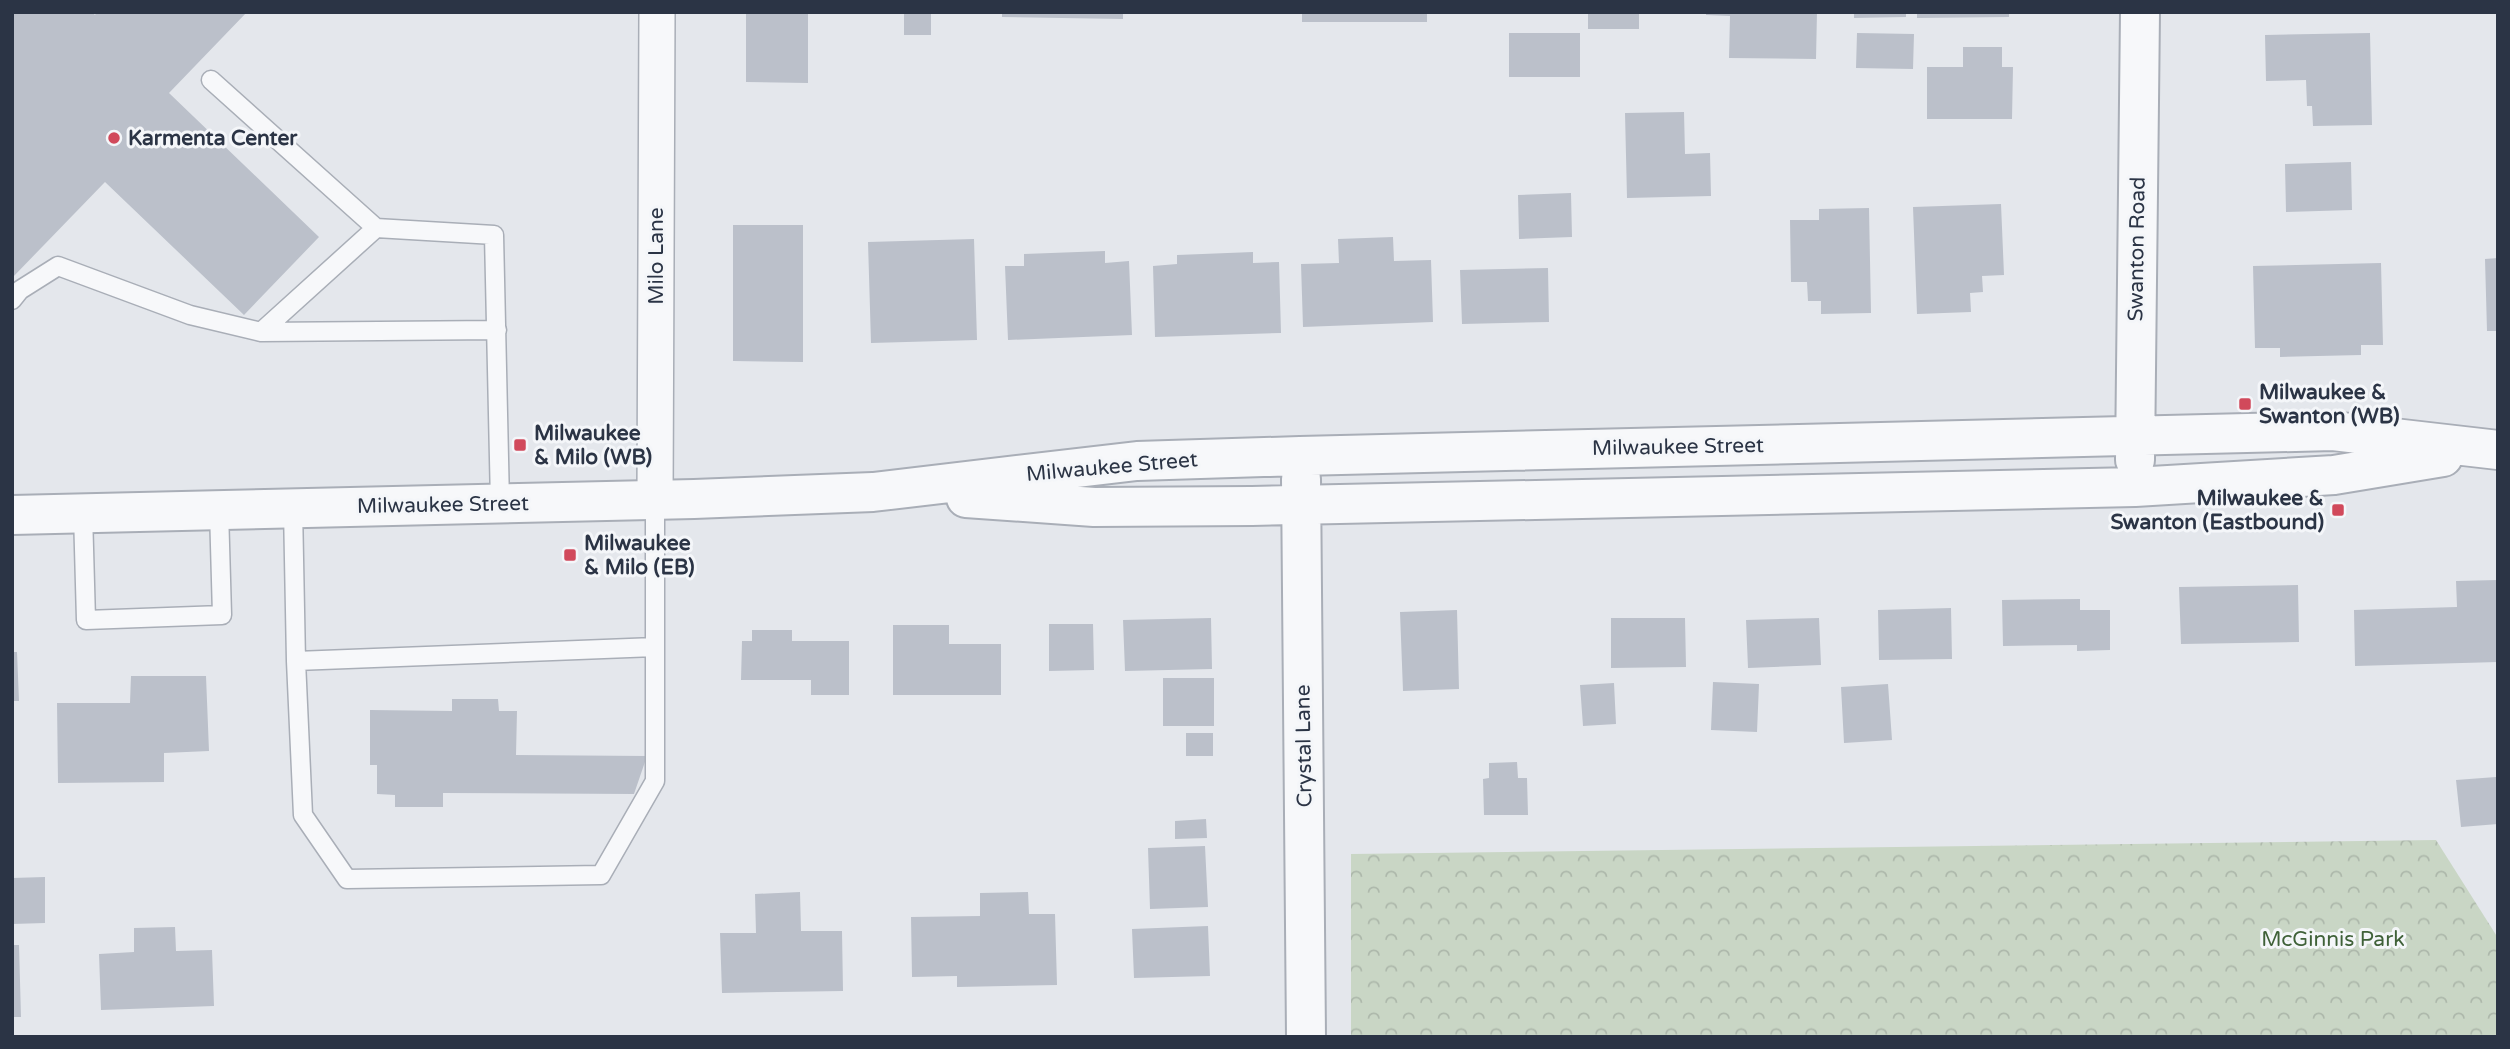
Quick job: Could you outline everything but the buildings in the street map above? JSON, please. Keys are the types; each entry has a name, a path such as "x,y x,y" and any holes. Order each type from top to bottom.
{"street":[{"name":"Milo Lane","path":"656,500 657,12"},
{"name":"Swanton Road","path":"2135,486 2140,12"},
{"name":"Milwaukee Street","path":"12,515 656,500 873,492 1137,461 1300,456 2333,430 2491,450"},
{"name":"Milwaukee Street","path":"873,492 1094,507 1301,505 2135,486 2334,475 2491,450"},
{"name":"Crystal Lane","path":"1300,456 1306,1037"}],"lane":[{"path":"211,80 376,228 494,235 500,503"},
{"path":"261,332 376,228"},
{"path":"12,299 20,290 58,267 190,314 261,332 497,330"},
{"path":"293,508 303,815 347,879 601,875 654,781 656,500"},
{"path":"83,513 86,620 222,615 219,510"},
{"path":"296,660 654,647"}],"green space":[{"name":"McGinnis Park","path":"2436,840 2498,938 2498,1037 1351,1037 1351,854"}],"place":[{"name":"Karmenta Center","path":"114,138"},
{"name":"Milwaukee & Swanton (WB)","path":"2245,404"},
{"name":"Milwaukee & Milo (WB)","path":"520,445"},
{"name":"Milwaukee & Swanton (Eastbound)","path":"2338,510"},
{"name":"Milwaukee & Milo (EB)","path":"570,555"}]}
